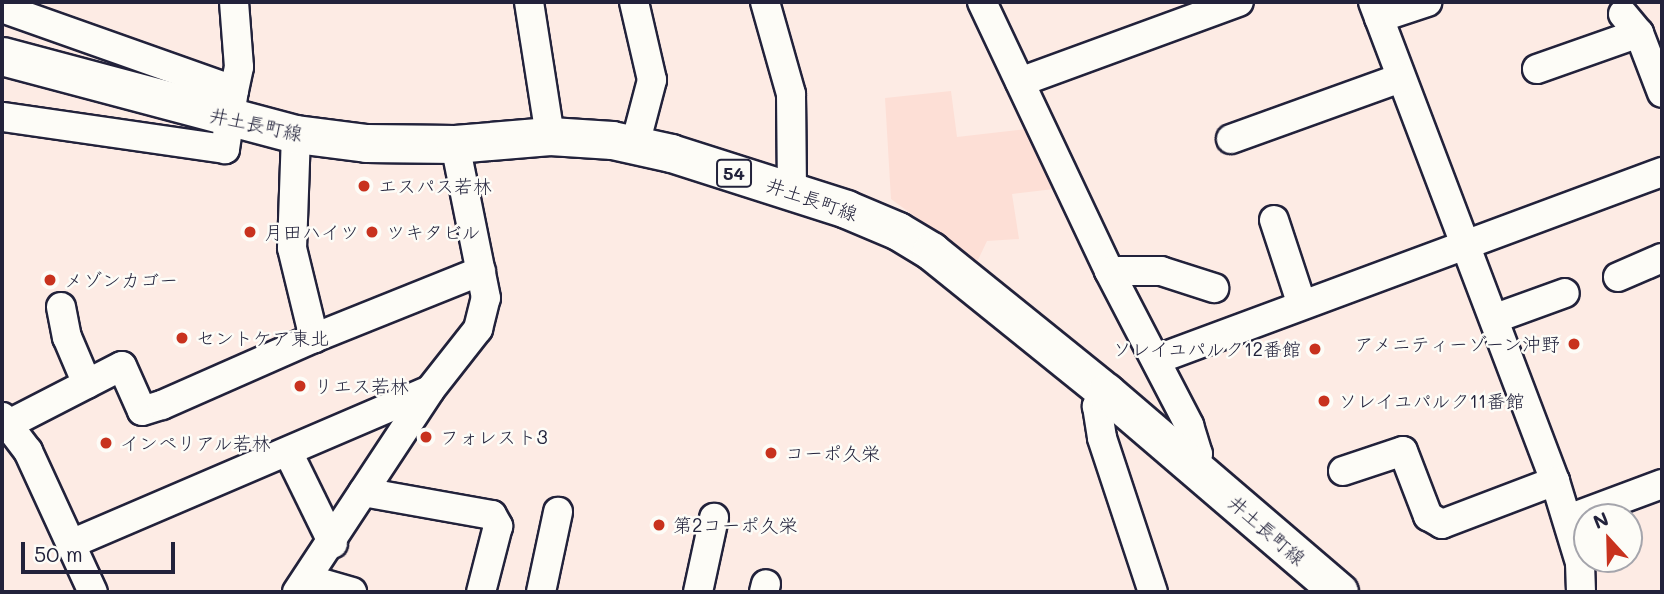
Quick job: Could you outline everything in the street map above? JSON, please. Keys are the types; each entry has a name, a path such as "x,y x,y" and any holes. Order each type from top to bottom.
{"main road":[{"name":"井土長町線","path":"3,56 232,105 296,134 366,143 455,144 550,136 635,145 792,192 898,231 931,251 1106,392 1339,592"}],"street":[{"path":"2,117 225,149 239,67 234,2"},
{"path":"528,2 550,136"},
{"path":"634,2 652,80 635,145"},
{"path":"765,2 791,94 792,192"},
{"path":"982,2 1109,271 1158,359 1189,425 1198,454 1191,464"},
{"path":"1020,82 1184,11 1238,2"},
{"path":"1427,2 1376,10 1400,78 1468,244 1555,481 1580,563 1581,592"},
{"path":"2,8 232,105"},
{"path":"1537,69 1631,24 1662,93"},
{"path":"1231,139 1400,78"},
{"path":"296,134 292,248 314,338"},
{"path":"352,592 302,586 333,544 363,492 430,390 478,329 486,298 455,144"},
{"path":"1158,359 1301,302 1662,172"},
{"path":"1274,220 1301,302"},
{"path":"1618,277 1662,258"},
{"path":"93,592 73,543 27,451 4,421 122,366 142,411 481,271"},
{"path":"1109,271 1161,271 1214,288"},
{"path":"1496,318 1565,293"},
{"path":"61,307 67,337 87,384"},
{"path":"73,543 430,390"},
{"path":"1106,392 1097,406 1102,438 1153,592"},
{"path":"1343,471 1403,451 1428,516 1441,524 1555,481"},
{"path":"288,452 333,544"},
{"path":"1567,519 1662,484"},
{"path":"363,492 492,515 498,526 481,592"},
{"path":"541,592 558,512"},
{"path":"698,592 714,517"}],"shaded area":[{"path":"951,91 957,137 1035,128 1062,188 1012,194 1019,239 987,241 977,262 891,199 885,98"}],"place":[{"name":"エスパス若林","path":"364,186"},
{"name":"月田ハイツ","path":"250,232"},
{"name":"ツキタビル","path":"372,232"},
{"name":"メゾンカゴー","path":"50,280"},
{"name":"セントケア東北","path":"182,338"},
{"name":"アメニティーゾーン沖野","path":"1574,344"},
{"name":"ソレイユパルク12番館","path":"1315,349"},
{"name":"リエス若林","path":"300,386"},
{"name":"ソレイユパルク11番館","path":"1324,401"},
{"name":"フォレスト3","path":"426,437"},
{"name":"インペリアル若林","path":"106,443"},
{"name":"コーポ久栄","path":"771,453"},
{"name":"第2コーポ久栄","path":"659,525"}]}
